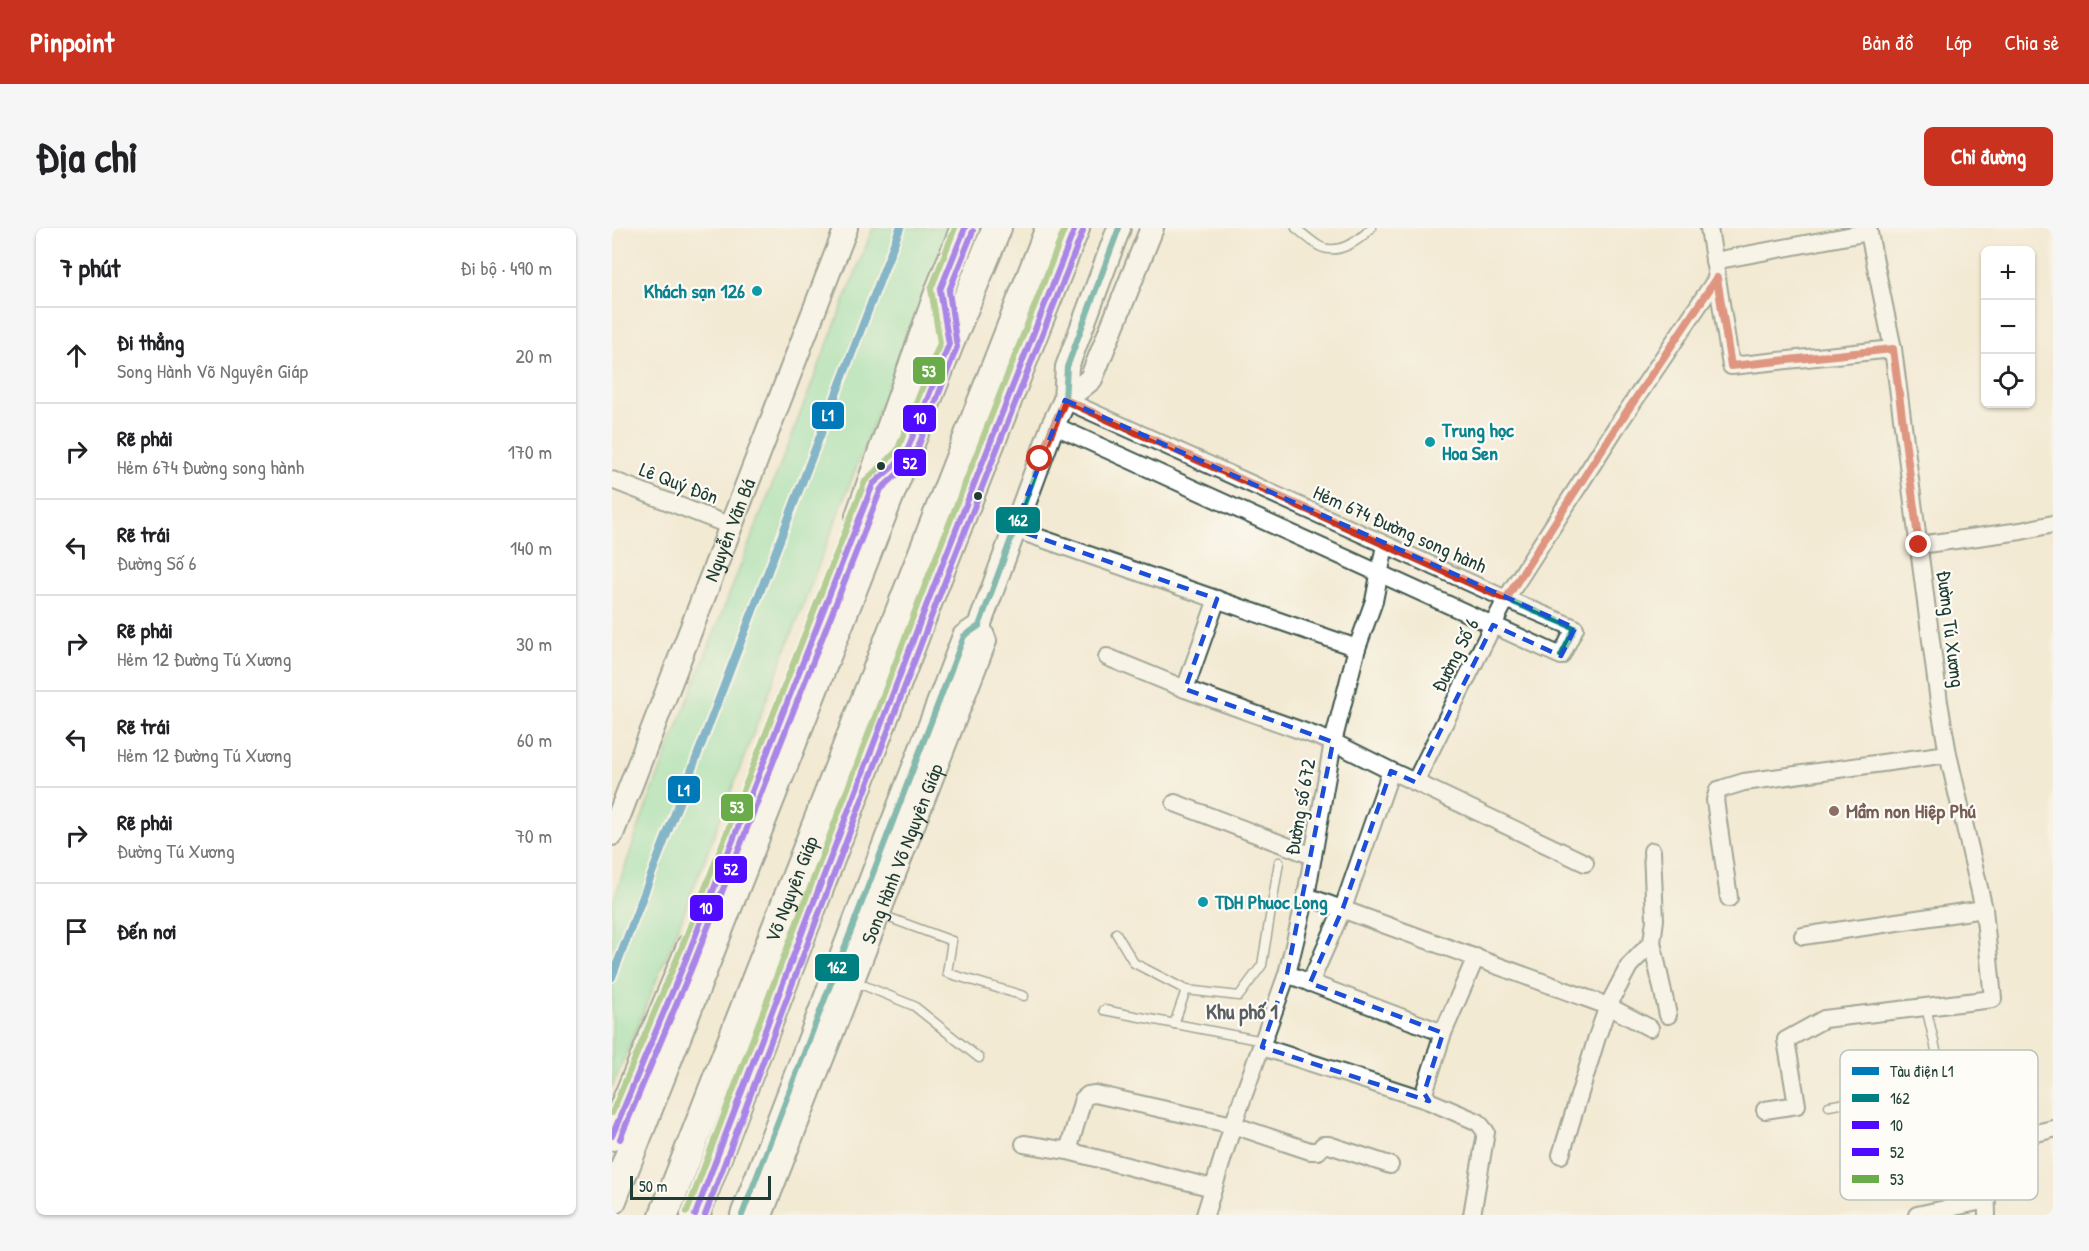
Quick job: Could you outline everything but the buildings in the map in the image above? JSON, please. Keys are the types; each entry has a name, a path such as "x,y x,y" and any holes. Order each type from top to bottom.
{"highway":[{"path":"612,1136 689,952 873,484 940,290 965,228"},
{"path":"612,1200 949,344 997,228"},
{"name":"Võ Nguyên Giáp","path":"664,1215 1050,228"},
{"name":"Võ Nguyên Giáp","path":"695,1215 928,601 1075,228"},
{"path":"940,290 949,344"},
{"path":"873,484 905,456"}],"main road":[{"path":"1065,400 1066,367 1119,228"},
{"path":"1065,400 1091,379 1152,228"},
{"name":"Nguyễn Văn Bá","path":"614,824 731,526 841,230"},
{"name":"Song Hành Võ Nguyên Giáp","path":"742,1215 964,636 979,626 1053,425 1065,400"},
{"name":"Song Hành Võ Nguyên Giáp","path":"761,1215 985,641 979,626"}],"street":[{"path":"1709,228 1731,366 1893,349"},
{"path":"1715,270 1868,230"},
{"name":"Đường Tú Xương","path":"1868,230 1893,349 1939,702 1948,754 1984,909 1993,999 1926,1007"},
{"name":"Đường Số 6","path":"1415,782 1506,599 1715,270"},
{"name":"Hẻm 674 Đường song hành","path":"1053,425 1561,656 1575,628 1065,400"},
{"name":"Lê Quý Đôn","path":"612,480 731,526"},
{"path":"1919,545 2021,531 2053,524"},
{"path":"1014,529 1357,648"},
{"name":"Đường số 672","path":"1205,1215 1233,1125 1287,974 1306,896 1333,742 1357,648 1374,601 1385,545"},
{"path":"1185,688 1217,599"},
{"path":"1107,657 1333,742 1585,863"},
{"path":"1729,898 1714,800 1718,790 1744,782 1948,754"},
{"path":"1310,983 1342,908 1391,771"},
{"path":"1175,803 1313,856"},
{"path":"1652,851 1654,920 1652,942 1668,1015"},
{"path":"1306,896 1608,1006 1650,1028"},
{"path":"1803,936 1984,909"},
{"path":"1562,1155 1596,1037 1608,1006 1629,966 1652,942"},
{"path":"1429,1101 1424,1093 1443,1034 1476,957"},
{"path":"1287,974 1443,1034"},
{"path":"1765,1110 1797,1105 1786,1040 1824,1018 1926,1007"},
{"path":"1263,1044 1429,1101 1478,1122 1486,1132 1472,1215"},
{"path":"1068,1151 1083,1099 1095,1094 1233,1125 1310,1151 1318,1151 1323,1145 1329,1145 1390,1165"},
{"path":"2038,1133 2053,1129"},
{"path":"1024,1144 1068,1151 1213,1188"},
{"path":"1917,1215 1987,1208"}],"lane":[{"path":"1296,228 1321,248 1338,249 1353,243 1371,228"},
{"path":"1116,933 1134,963 1186,990 1239,996 1262,965 1279,862"},
{"path":"878,914 952,941 947,973 1024,996"},
{"path":"852,981 914,1006 979,1058"},
{"path":"1174,1024 1186,990"},
{"path":"1926,1007 1936,1050"},
{"path":"1104,1011 1263,1044"},
{"path":"1829,1106 1840,1104"}],"highlighted area":[{"path":"1065,400 1575,628 1561,656 1493,625 1415,782 1391,771 1343,908 1310,983 1443,1033 1424,1093 1429,1101 1262,1047 1287,974 1333,742 1185,689 1217,599 1014,529"}],"green space":[{"path":"873,228 949,228 678,928 612,1088 612,905 644,812"}],"metro line":[{"name":"L1","path":"612,977 900,228"}],"transit line":[{"name":"53","path":"612,1113 681,949 865,481 897,451 940,343 931,289 955,228"},
{"name":"10","path":"612,1136 689,952 873,484 905,456 949,344 940,290 965,228"},
{"name":"53","path":"687,1212 920,598 1065,228"},
{"name":"10","path":"695,1215 928,601 1075,228"},
{"name":"162","path":"742,1215 964,636 979,626 1053,425 1065,400 1067,367 1119,228"},
{"name":"52","path":"620,1139 697,955 881,489 913,460 957,347 949,291 973,231"},
{"name":"52","path":"705,1215 936,604 1083,231"},
{"name":"162","path":"1065,400 1575,628 1561,656"}],"place":[{"name":"Khách sạn 126","path":"757,291"},
{"name":"Trung học Hoa Sen","path":"1430,442"},
{"name":"Mầm non Hiệp Phú","path":"1834,811"},
{"name":"TDH Phuoc Long","path":"1203,902"}],"district":[{"name":"Khu phố 1","path":"1242,1012"}],"route":[{"path":"1040,459 1065,400 1506,599 1615,429 1717,278 1731,366 1893,349 1919,545"}]}
